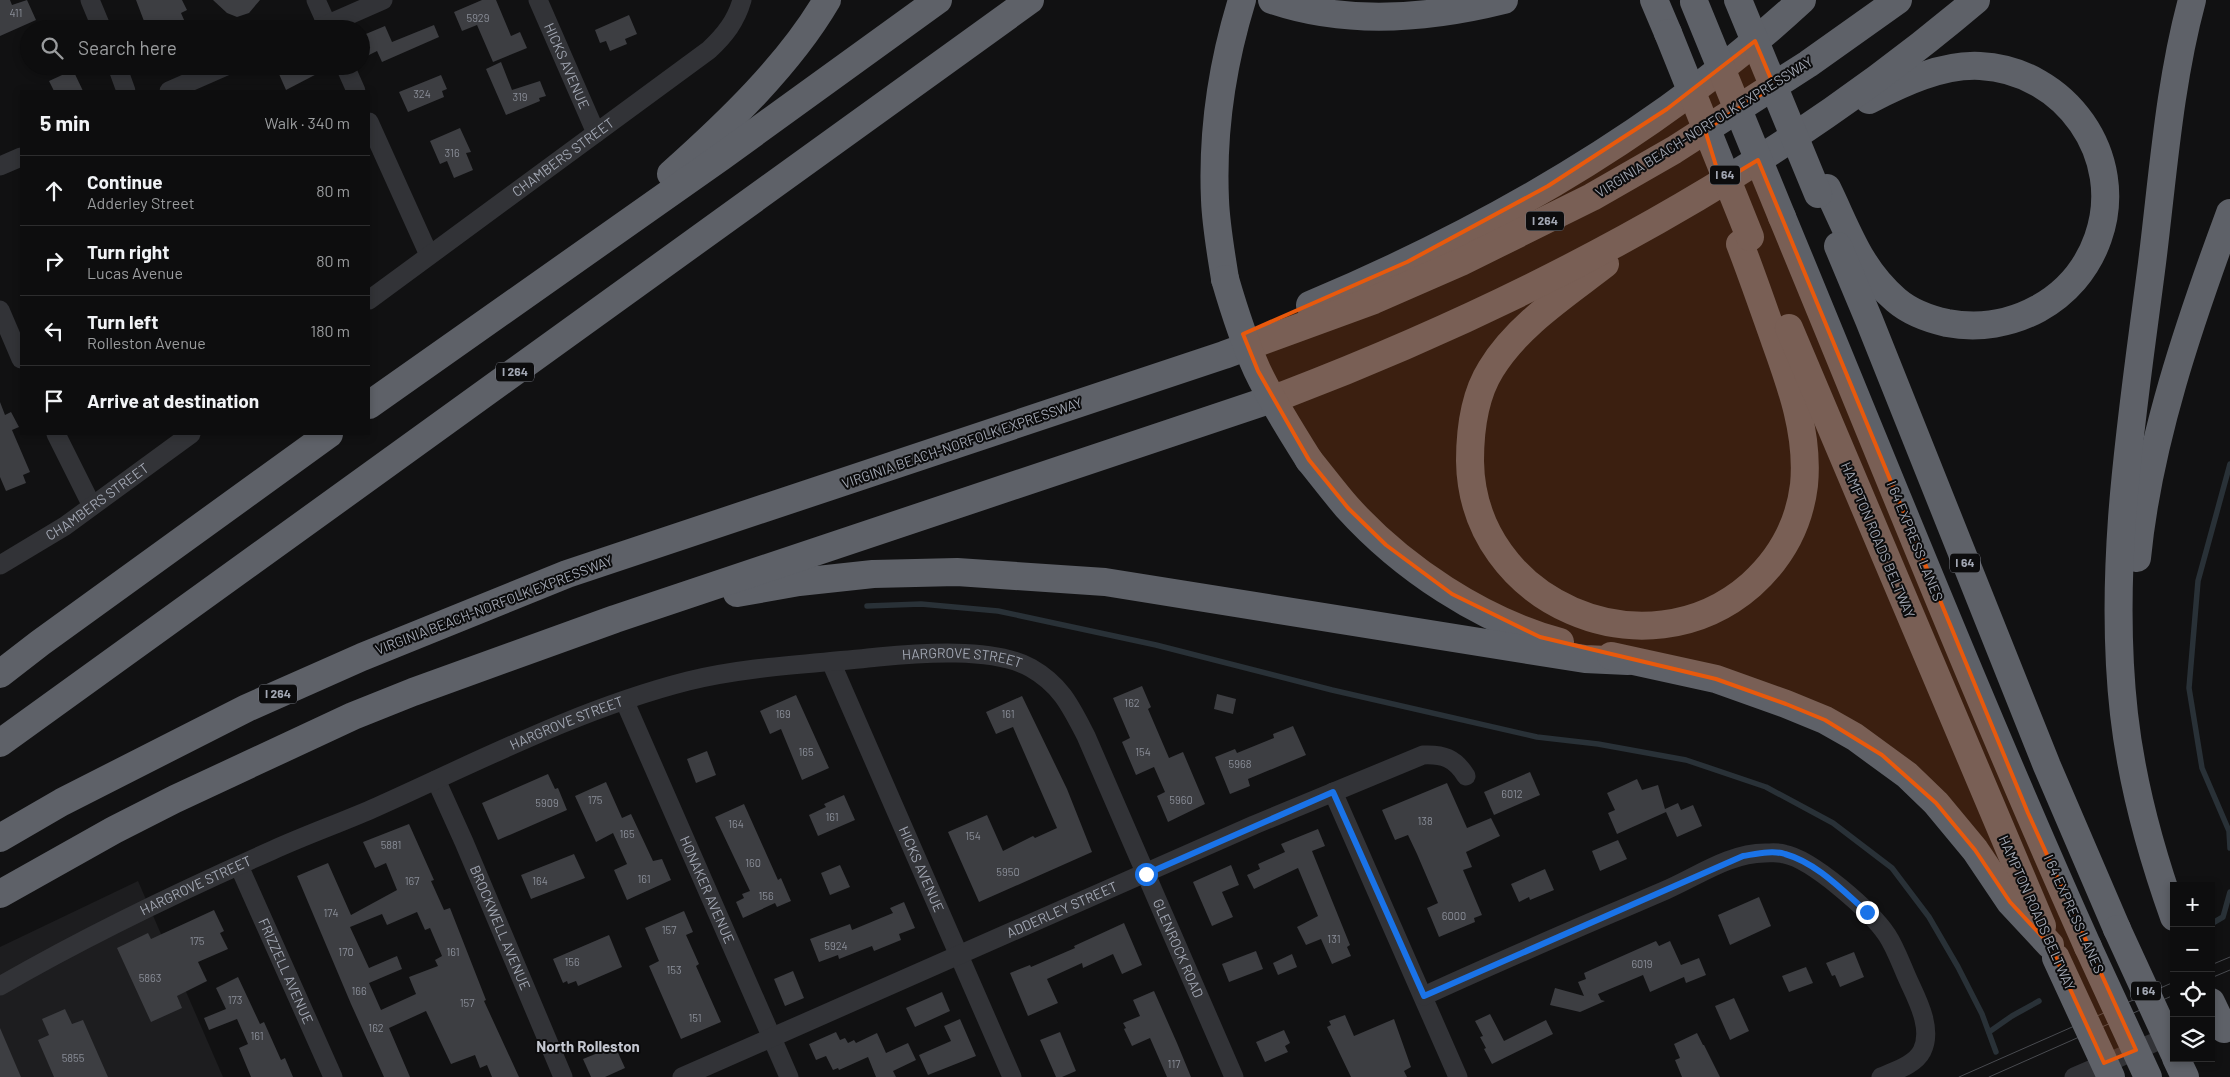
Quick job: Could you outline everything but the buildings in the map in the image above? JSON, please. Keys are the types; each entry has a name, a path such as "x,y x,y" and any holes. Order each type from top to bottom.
{"highway":[{"path":"576,258 697,151 766,81 796,44 827,0"},
{"path":"370,404 938,0"},
{"name":"I 264","path":"0,743 1030,0"},
{"path":"1242,0 1224,74 1215,153 1215,202 1225,280 1238,321 1258,371 1279,412 1309,460 1348,508 1386,546 1452,594 1540,637 1628,661 1716,679 1825,720 1855,737 1907,775 1936,803 1975,850 2010,902 2053,951"},
{"path":"1272,0 1321,13 1382,18 1448,12 1504,0"},
{"path":"1654,0 1700,114 1745,240 1787,374 1801,425 1804,483 1800,507 1793,530 1781,552 1766,571 1726,605 1682,622 1654,625 1624,625 1596,620 1568,611 1527,584 1494,544 1474,496 1470,472 1472,422 1479,394 1490,371 1504,350 1520,332 1678,209"},
{"path":"0,894 114,830 175,799 353,716 498,659 1275,398 1454,326 1537,286 1678,209 1775,150 1880,94 1911,80 1959,67 2003,68 2025,75 2046,85 2064,100 2081,121 2093,142 2101,164 2104,216 2098,238 2086,264 2072,282 2054,299 2038,310 2015,320 1997,324 1974,326 1932,319 1898,301 1878,283 1856,253 1822,191 1772,82 1738,0"},
{"path":"1160,376 1255,328 1407,262 1478,226 1548,186 1675,103 1729,63 1802,0"},
{"name":"VIRGINIA BEACH-NORFOLK EXPRESSWAY","path":"0,838 62,802 247,708 362,657 558,578 1224,355 1374,300 1461,262 1575,206 1682,144 1808,64 1898,0"},
{"path":"1775,150 1909,56 1976,0"},
{"path":"2170,905 2146,833 2130,756 2122,688 2118,614 2123,499 2167,134 2177,69 2192,0"},
{"name":"I 64 EXPRESS LANES","path":"1694,1 1945,616 2028,813 2148,1077"},
{"name":"I 64","path":"1822,191 2047,766 2170,1044"},
{"path":"2130,756 2132,609 2139,531 2151,468 2169,400 2190,329 2230,213"},
{"name":"HAMPTON ROADS BELTWAY","path":"1745,240 2053,951 2111,1077"},
{"path":"0,674 328,435"},
{"path":"615,619 799,582 873,574 957,572 1105,582 1585,659 1628,661"},
{"path":"2215,1009 2224,1025"},
{"path":"2178,1062 2185,1077"}],"street":[{"path":"90,0 98,20"},
{"path":"316,0 322,20"},
{"path":"339,20 383,0"},
{"name":"HICKS AVENUE","path":"538,0 596,133"},
{"name":"CHAMBERS STREET","path":"370,299 709,50 729,28 737,15 742,0"},
{"path":"120,75 126,90"},
{"path":"171,90 205,75"},
{"path":"349,75 356,90"},
{"path":"370,124 429,255"},
{"path":"0,166 20,157"},
{"path":"0,310 20,357"},
{"path":"56,435 92,506"},
{"name":"CHAMBERS STREET","path":"0,565 66,526 190,435"},
{"name":"HARGROVE STREET","path":"0,986 137,913 239,866 573,720 689,681 735,672 831,662 943,654 989,656 1014,661 1029,667 1050,680 1064,695 1086,736 1110,791"},
{"name":"HICKS AVENUE","path":"831,662 1012,1077"},
{"name":"HONAKER AVENUE","path":"625,702 789,1077"},
{"name":"ADDERLEY STREET","path":"682,1077 771,1036 1333,792 1423,755 1438,754 1452,759 1466,776"},
{"name":"BROCKWELL AVENUE","path":"436,780 563,1077"},
{"name":"GLENROCK ROAD","path":"1110,791 1234,1077"},
{"path":"1333,792 1458,1077"},
{"path":"1424,996 1669,889 1723,863 1743,856 1764,853 1784,854 1826,876 1867,912 1887,935 1919,1004 1924,1022 1925,1042 1921,1053 1914,1061 1881,1077"},
{"name":"FRIZZELL AVENUE","path":"239,866 333,1077"},
{"path":"2074,1077 2170,1036"}],"highlighted area":[{"path":"1755,41 1774,86 1705,130 1721,182 1758,160 2028,813 2136,1050 2104,1063 2050,945 2010,902 1975,850 1936,803 1882,755 1825,720 1786,704 1716,679 1540,637 1452,594 1386,545 1348,508 1309,460 1258,371 1243,334 1407,262 1548,186 1667,109"}],"shaded area":[{"path":"138,881 223,1077 0,1077 0,947"}],"waterway":[{"path":"2230,464 2198,581 2189,688 2202,768 2229,831 2230,848"},
{"path":"867,606 921,604 998,611 1156,645 1332,690 1537,737 1598,744 1686,760 1766,787 1833,823 1892,868 1929,917 1958,967 1982,1014 1996,1052"},
{"path":"2215,922 2223,917 2230,892"},
{"path":"1989,1032 2039,1001"}],"tram line":[{"path":"2215,963 2230,957"},
{"path":"2215,976 2230,970"},
{"path":"1959,1077 2170,984"},
{"path":"1989,1077 2170,997"}],"district":[{"name":"North Rolleston","path":"588,1047"}],"route":[{"path":"1146,874 1254,825 1333,792 1346,817 1424,996 1564,933 1669,889 1723,863 1743,856 1764,853 1784,854 1801,861 1826,876 1867,912"}]}
